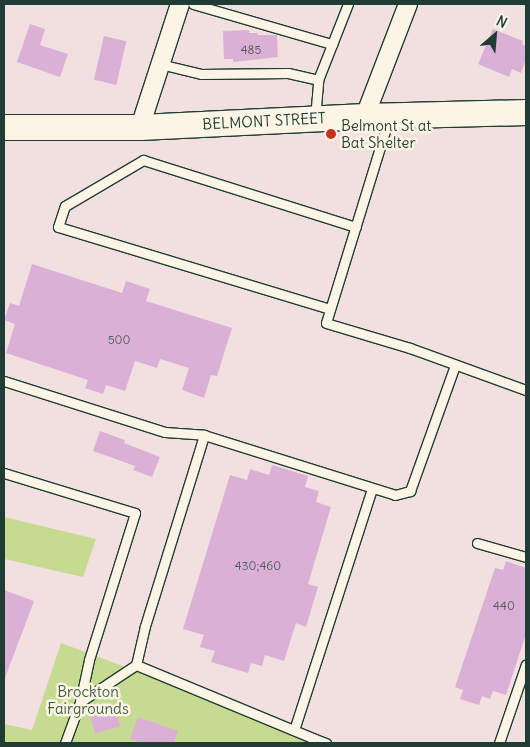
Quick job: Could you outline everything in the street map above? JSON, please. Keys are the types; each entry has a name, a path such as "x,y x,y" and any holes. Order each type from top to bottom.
{"main road":[{"name":"BELMONT STREET","path":"10,130 140,127 315,118 526,112"}],"street":[{"path":"140,127 180,4"},
{"path":"377,116 408,4"}],"lane":[{"path":"193,4 332,44"},
{"path":"315,118 318,80 348,4"},
{"path":"160,64 201,74 288,73 318,80"},
{"path":"377,116 356,227 326,323 456,364 526,390"},
{"path":"330,309 58,227 66,206 143,160 356,227"},
{"path":"4,381 165,432 204,435 394,495 410,491 456,364"},
{"path":"80,702 136,665 145,626 204,435"},
{"path":"4,473 135,513 89,660 80,702 65,743"},
{"path":"294,730 372,488"},
{"path":"477,543 526,557"},
{"path":"501,743 526,664"},
{"path":"136,665 294,730 314,741 326,743"}],"green space":[{"path":"4,517 96,539 83,577 4,559"},
{"name":"Brockton Fairgrounds","path":"61,643 327,743 4,743 4,724 32,730"}],"building":[{"path":"30,24 45,29 40,45 68,54 60,77 17,62"},
{"path":"493,29 523,41 522,44 526,46 526,59 521,73 512,69 509,77 478,64"},
{"path":"249,30 249,33 257,33 258,35 277,35 278,57 233,62 233,59 224,59 223,31"},
{"path":"104,36 126,41 116,85 94,80"},
{"path":"32,264 122,293 126,281 150,289 146,301 232,328 217,376 211,375 204,398 182,390 189,368 160,359 157,368 135,361 125,391 106,385 103,394 85,388 88,380 6,353 15,324 4,320 10,303 19,306"},
{"path":"100,431 125,440 124,443 160,457 152,477 133,470 135,466 93,451"},
{"path":"272,465 308,476 305,487 319,491 316,502 331,507 308,584 318,587 306,627 296,623 284,661 265,655 262,666 251,663 248,673 211,662 215,651 200,647 204,635 183,629 230,475 247,480 250,469 269,475"},
{"path":"506,561 526,568 526,634 506,695 493,691 490,699 482,696 479,705 460,699 463,690 455,687 495,568 503,570"},
{"path":"4,590 34,601 5,678 4,678"},
{"path":"115,708 120,726 95,733 90,715"},
{"path":"138,717 178,731 174,743 141,743 130,739"}],"place":[{"name":"Belmont St at Bat Shelter","path":"331,134"}]}
